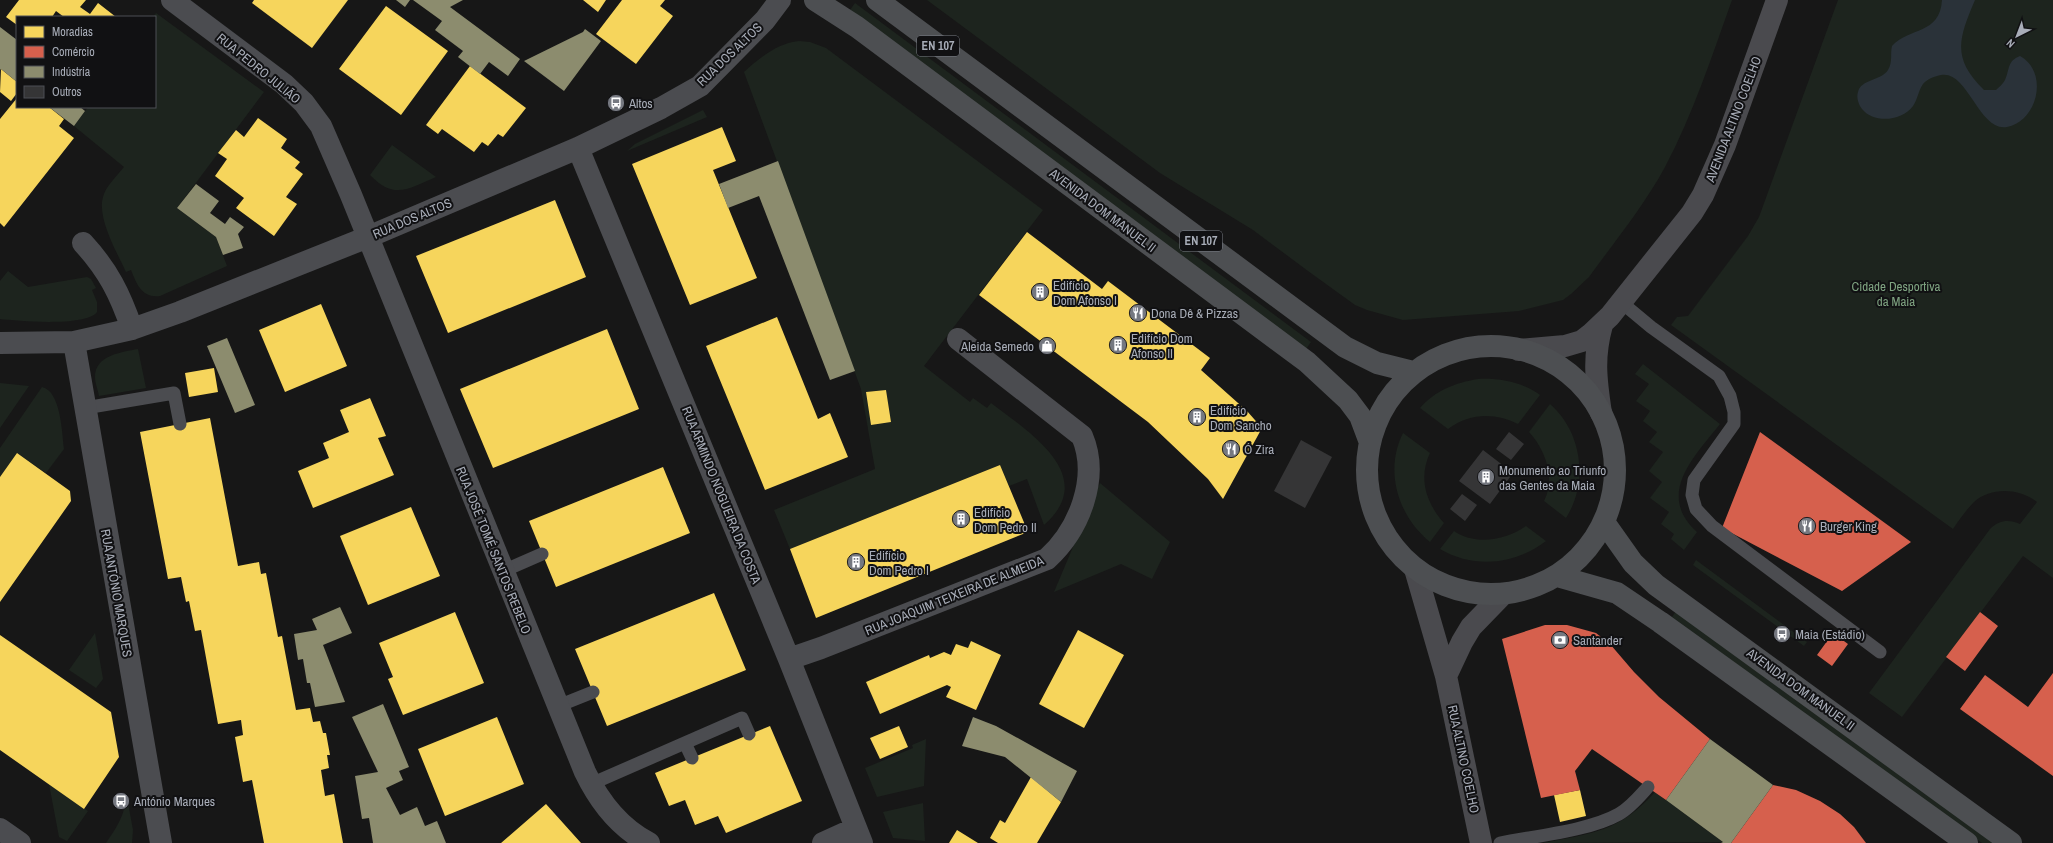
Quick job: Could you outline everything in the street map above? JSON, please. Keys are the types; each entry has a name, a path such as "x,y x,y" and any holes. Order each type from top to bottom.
{"main road":[{"name":"AVENIDA DOM MANUEL II","path":"815,0 838,13 864,32 1307,362 1348,400 1360,416 1369,440"},
{"name":"EN 107","path":"877,0 1333,339 1345,347 1377,363 1413,372"},
{"name":"AVENIDA ALTINO COELHO","path":"1519,350 1565,346 1582,341 1602,325 1692,213 1703,195 1725,146 1778,0"},
{"name":"AVENIDA ALTINO COELHO","path":"1601,413 1595,372 1596,352 1602,325"},
{"path":"1472,346 1505,346 1536,354 1565,370 1586,389 1601,413 1612,439 1615,467 1613,495 1604,522 1584,553 1557,576 1531,588 1503,594 1474,594 1447,587 1415,569 1390,544 1373,512 1366,476 1369,440 1385,402 1413,372 1441,355 1472,346"},
{"name":"AVENIDA DOM MANUEL II","path":"1604,522 1633,563 1656,585 2011,843"},
{"name":"RUA ALTINO COELHO","path":"1415,569 1446,676 1481,843"},
{"path":"1557,576 1617,593 1967,843"},
{"path":"1446,676 1471,627 1503,594"}],"street":[{"name":"RUA PEDRO JULIÃO","path":"172,0 284,84 304,103 321,126 368,237"},
{"name":"RUA DOS ALTOS","path":"0,343 74,342 132,329 187,309 368,237 578,148 662,108 700,86 765,20 780,0"},
{"name":"RUA ARMINDO NOGUEIRA DA COSTA","path":"578,148 859,836"},
{"name":"RUA JOSÉ TOMÉ SANTOS REBELO","path":"368,237 591,784 609,810 625,826 649,843"},
{"path":"83,243 100,262 111,280 124,305 132,329"},
{"name":"RUA JOAQUIM TEIXEIRA DE ALMEIDA","path":"788,659 821,648 1047,559 1058,549 1072,526 1086,495 1088,481 1088,448 1082,436 958,339"},
{"name":"RUA ANTÓNIO MARQUES","path":"74,342 161,843"},
{"path":"0,829 20,843"},
{"path":"823,843 859,836"}],"lane":[{"path":"1621,302 1651,327 1719,376 1730,396 1734,412 1734,424 1694,480 1692,495 1696,509 1712,526 1880,652"},
{"path":"85,408 174,393 180,424"},
{"path":"503,571 542,554"},
{"path":"558,706 593,692"},
{"path":"591,784 742,718 749,734"},
{"path":"685,743 692,758"},
{"path":"1500,843 1602,822 1619,814 1635,801 1648,787"}],"green space":[{"path":"927,0 1732,0 1693,106 1665,167 1639,209 1589,277 1563,300 1519,311 1403,320 1355,305 1253,230 1160,173"},
{"name":"Cidade Desportiva da Maia","path":"1838,0 2053,0 2053,578 2023,556 1902,717 1869,693 1990,529 2004,521 2012,521 2020,524 2037,502 2030,497 2014,492 2005,491 1988,494 1974,502 1953,529 1671,325 1677,317 1688,316 1748,236 1759,217"},
{"path":"855,3 1311,342 1306,349 850,10"},
{"path":"156,13 264,92 177,208 216,237 227,266 160,296 144,293 138,285 131,270 126,272 108,234 102,213 104,194 110,183 124,167 74,126 87,108 156,108 156,16 154,16"},
{"path":"791,42 810,42 826,48 1043,210 924,366 970,402 973,398 987,408 991,403 1023,427 1053,456 1062,473 1065,489 1059,507 1044,525 1027,479 1009,486 1000,465 790,549 774,510 875,469 861,389 744,72 769,52","holes":["886,390 891,422 871,425 866,392"]},
{"path":"703,110 707,117 627,151 635,144"},
{"path":"392,145 436,177 402,190 386,188 379,183 370,175"},
{"path":"8,271 28,287 87,277 91,279 96,288 92,290 97,302 97,312 90,317 80,320 36,322 0,319 0,281"},
{"path":"138,349 146,388 99,396 95,377 99,364 104,359 117,353"},
{"path":"1643,364 1720,424 1691,462 1683,476 1679,490 1679,504 1685,518 1697,532 1684,550 1671,539 1674,534 1661,524 1669,512 1650,498 1662,482 1649,471 1663,452 1649,442 1657,432 1643,421 1650,411 1636,401 1649,384 1635,374"},
{"path":"1478,379 1503,380 1526,387 1540,395 1518,424 1500,417 1482,416 1465,420 1448,429 1420,408 1433,396 1446,388"},
{"path":"0,383 29,386 0,428"},
{"path":"42,387 48,390 57,404 64,449 46,473 17,453 0,477 0,448"},
{"path":"1550,404 1561,415 1569,429 1579,458 1578,489 1566,518 1544,501 1549,483 1547,464 1540,447 1529,432"},
{"path":"1403,433 1430,453 1426,462 1424,481 1428,499 1444,523 1430,542 1410,519 1402,506 1397,492 1395,462 1397,448"},
{"path":"1100,483 1170,542 1152,579 1121,564 1054,592"},
{"path":"1526,526 1546,541 1534,549 1508,559 1494,562 1480,562 1467,560 1440,549 1454,531 1472,539 1481,540 1500,538"},
{"path":"1696,560 1807,642 1804,646 1693,565"},
{"path":"1676,611 1994,843 1982,843 1672,617"},
{"path":"95,633 103,679 96,688 69,670"},
{"path":"926,739 924,786 877,797 865,768 913,748 912,745"},
{"path":"49,784 88,811 67,841 59,837"},
{"path":"126,792 133,830 132,843 106,843 123,813"},
{"path":"1655,792 1723,842 1543,843 1604,829 1629,815"},
{"path":"923,803 925,841 893,838 883,812"}],"shaded area":[{"path":"1942,0 1975,0 1962,37 1962,57 1966,68 1973,79 1984,90 1996,90 2001,85 2005,80 2011,63 2016,58 2020,56 2029,63 2035,73 2037,84 2036,95 2026,116 2018,123 2007,127 1997,126 1981,111 1959,82 1950,76 1941,75 1931,78 1925,82 1921,87 1913,106 1902,115 1888,119 1881,119 1867,114 1862,109 1857,97 1860,88 1867,82 1885,74 1890,64 1892,46 1899,40 1930,25 1936,19 1940,11"}],"building: Moradias":[{"path":"19,0 86,0 80,7 90,14 98,3 115,16 63,16 56,11 53,16 16,16 16,24 6,17"},
{"path":"254,0 348,0 312,48 252,3"},
{"path":"583,0 606,0 598,12"},
{"path":"622,0 665,0 660,6 673,16 636,64 596,34"},
{"path":"386,6 448,51 401,115 339,69"},
{"path":"470,66 526,108 503,137 498,134 488,146 482,142 474,152 442,129 438,134 426,125"},
{"path":"1,69 16,81 16,94 11,101 0,92"},
{"path":"16,99 16,108 50,108 64,119 59,126 74,138 4,227 0,223 0,119"},
{"path":"258,118 287,139 281,148 300,162 295,168 303,174 286,197 297,204 274,236 236,208 244,198 215,176 227,159 218,153 236,130 244,137"},
{"path":"722,127 736,161 713,170 757,278 690,305 632,164"},
{"path":"555,200 586,277 448,333 416,256"},
{"path":"1027,232 1102,289 1108,281 1210,358 1201,370 1247,411 1262,428 1223,499 1208,479 1148,422 979,295"},
{"path":"321,304 347,366 285,392 259,330"},
{"path":"777,317 818,419 830,413 848,457 765,490 706,346"},
{"path":"607,329 639,409 493,468 460,389"},
{"path":"214,368 218,392 189,397 185,373"},
{"path":"886,390 891,422 871,425 866,392"},
{"path":"370,398 386,436 378,438 394,475 313,508 298,471 329,458 323,443 349,432 340,410"},
{"path":"210,418 238,566 259,562 261,574 266,573 278,637 282,636 296,710 310,708 313,722 320,721 323,733 326,733 330,755 327,755 329,768 321,770 325,796 334,794 343,843 264,843 252,780 243,782 235,737 243,735 241,720 218,724 201,630 195,631 189,601 186,602 181,577 168,579 140,432"},
{"path":"17,453 70,491 71,501 0,602 0,477"},
{"path":"1000,465 1028,532 816,618 790,549"},
{"path":"663,467 690,533 556,587 529,521"},
{"path":"411,507 440,576 368,605 340,536"},
{"path":"714,593 746,670 607,726 575,649"},
{"path":"455,612 484,683 403,715 388,679 393,677 379,643"},
{"path":"1078,630 1124,655 1084,728 1039,704"},
{"path":"0,635 111,712 119,757 84,809 0,750"},
{"path":"971,641 1001,655 976,710 946,697 951,687 947,685 880,714 866,682 929,655 930,658 944,652 951,655 956,644 968,648"},
{"path":"497,717 524,784 445,816 418,749"},
{"path":"770,726 802,801 726,833 718,816 695,825 685,800 669,806 655,773"},
{"path":"899,726 908,747 880,759 870,738"},
{"path":"1031,777 1061,802 1037,843 998,843 990,838 1000,820 1005,823"},
{"path":"1580,790 1586,816 1560,822 1554,795"},
{"path":"546,804 581,843 501,843"},
{"path":"957,830 978,843 949,843"}],"building: Comércio":[{"path":"1760,432 1911,542 1842,591 1722,528"},
{"path":"1980,612 1998,626 1965,671 1946,657"},
{"path":"1545,625 1567,625 1596,633 1610,644 1634,672 1659,697 1710,739 1666,800 1592,749 1575,771 1580,790 1541,798 1502,639"},
{"path":"1833,633 1848,644 1832,666 1817,655"},
{"path":"2053,673 2053,776 1960,709 1985,675 2028,707"},
{"path":"1773,785 1796,790 1820,801 1840,814 1854,827 1866,843 1731,843"}],"building: Indústria":[{"path":"396,0 410,0 405,7"},
{"path":"413,0 463,0 450,7 520,59 508,76 489,62 480,74 458,57 463,51 435,30 442,21"},
{"path":"0,27 16,39 16,81 1,69 0,70"},
{"path":"585,29 601,41 564,91 524,61 583,32"},
{"path":"50,108 81,108 85,111 74,126"},
{"path":"778,161 855,371 830,380 759,196 728,208 719,184"},
{"path":"196,184 219,201 210,213 225,224 230,217 244,227 238,234 243,248 223,255 216,237 177,208"},
{"path":"227,338 255,405 235,413 207,346"},
{"path":"340,607 352,633 323,645 345,702 315,707 310,683 307,683 303,659 298,660 294,634 317,630 312,619"},
{"path":"383,704 409,767 399,771 403,780 386,788 400,815 417,807 425,826 437,821 446,843 373,843 369,818 362,819 355,776 378,772 352,717"},
{"path":"973,717 996,726 1077,771 1061,802 1005,757 962,746"},
{"path":"1710,739 1773,785 1731,843 1721,843 1723,842 1666,800"}],"building: Outros":[{"name":"Monumento ao Triunfo das Gentes da Maia","path":"1509,432 1524,444 1511,460 1496,449"},
{"path":"1301,440 1332,457 1305,508 1274,491"},
{"name":"Monumento ao Triunfo das Gentes da Maia","path":"1483,450 1513,473 1490,504 1459,481"},
{"name":"Monumento ao Triunfo das Gentes da Maia","path":"1462,494 1477,505 1465,521 1450,509"}],"place":[{"name":"Altos","path":"616,103"},
{"name":"Edifício Dom Afonso I","path":"1040,292"},
{"name":"Dona Dê & Pizzas","path":"1138,313"},
{"name":"Edifício Dom Afonso II","path":"1118,345"},
{"name":"Aleida Semedo","path":"1047,346"},
{"name":"Edifício Dom Sancho","path":"1197,417"},
{"name":"Ó Zira","path":"1231,449"},
{"name":"Monumento ao Triunfo das Gentes da Maia","path":"1486,477"},
{"name":"Edifício Dom Pedro II","path":"961,519"},
{"name":"Burger King","path":"1807,526"},
{"name":"Edifício Dom Pedro I","path":"856,562"},
{"name":"Maia (Estádio)","path":"1782,634"},
{"name":"Santander","path":"1560,640"},
{"name":"António Marques","path":"121,801"}]}
